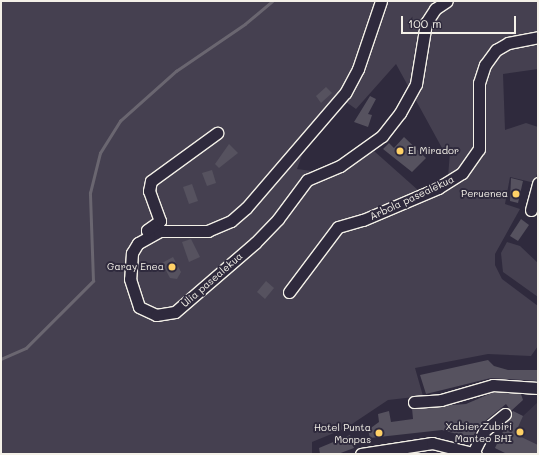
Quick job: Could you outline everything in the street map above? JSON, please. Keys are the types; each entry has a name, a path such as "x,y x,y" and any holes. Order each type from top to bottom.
{"street":[{"path":"149,234 160,231 208,231 232,221 251,204 345,93 358,69 381,1"},
{"name":"Ulia pasealekua","path":"217,134 151,182 149,191 160,221 147,230 149,234 132,253 130,279 134,298 139,307 156,315 175,312 260,238 306,180 340,166 382,136 400,113 416,84 426,23 435,9 447,1"},
{"name":"Arbola pasealekua","path":"289,292 338,227 438,188 462,173 479,149 479,83 485,65 496,50 508,43 538,37"},
{"path":"531,210 538,183"},
{"path":"414,402 441,400 493,384 538,388"},
{"path":"361,454 432,443 444,449 475,453 484,431 505,414"}],"shaded area":[{"path":"1,1 538,1 538,69 503,74 505,130 526,123 538,127 538,169 535,183 510,177 505,204 520,209 495,254 495,265 502,279 538,306 538,346 531,356 488,354 415,368 423,396 388,400 346,428 312,442 312,454 1,454","holes":["396,64 442,148 450,152 448,177 419,191 374,151 333,174 297,169 305,147 339,97 356,109"]},
{"path":"507,242 520,246 538,263 538,297 503,272 501,253"},
{"name":"Xabier Zubiri Manteo BHI","path":"538,402 538,454 507,454 495,448 513,411 523,416"}],"building":[{"path":"326,87 332,93 321,103 316,96"},
{"path":"370,96 376,99 368,114 372,115 368,127 354,122"},
{"name":"El Mirador","path":"404,137 426,158 412,172 383,149 389,143 394,148"},
{"path":"229,144 238,153 219,168 215,164"},
{"path":"212,170 216,183 207,186 202,173"},
{"name":"Peruenea","path":"511,178 523,181 518,203 510,201"},
{"path":"192,184 198,201 189,204 183,187"},
{"path":"521,219 529,225 518,241 510,236"},
{"path":"191,239 200,257 189,262 182,242"},
{"name":"Garay Enea","path":"173,257 181,272 177,279 170,278 162,263"},
{"path":"266,281 274,288 265,299 257,292"},
{"path":"488,360 494,366 508,370 538,370 538,381 491,378 426,394 420,375"},
{"path":"494,392 521,394 523,400 511,411 506,404 479,426 472,438 442,430 370,438 368,430 379,422 378,414 389,411 391,422 413,419 412,408 466,404"},
{"name":"Xabier Zubiri Manteo BHI","path":"513,411 523,416 515,434 538,445 538,454 507,454 495,448"},
{"path":"350,435 354,448 338,454 320,454 319,448"}],"waterway":[{"path":"1,359 26,348 93,281 90,193 100,153 120,121 176,71 245,24 272,1"}],"place":[{"name":"El Mirador","path":"400,151"},
{"name":"Peruenea","path":"516,194"},
{"name":"Garay Enea","path":"172,267"},
{"name":"Xabier Zubiri Manteo BHI","path":"520,432"},
{"name":"Hotel Punta Monpas","path":"379,433"}]}
